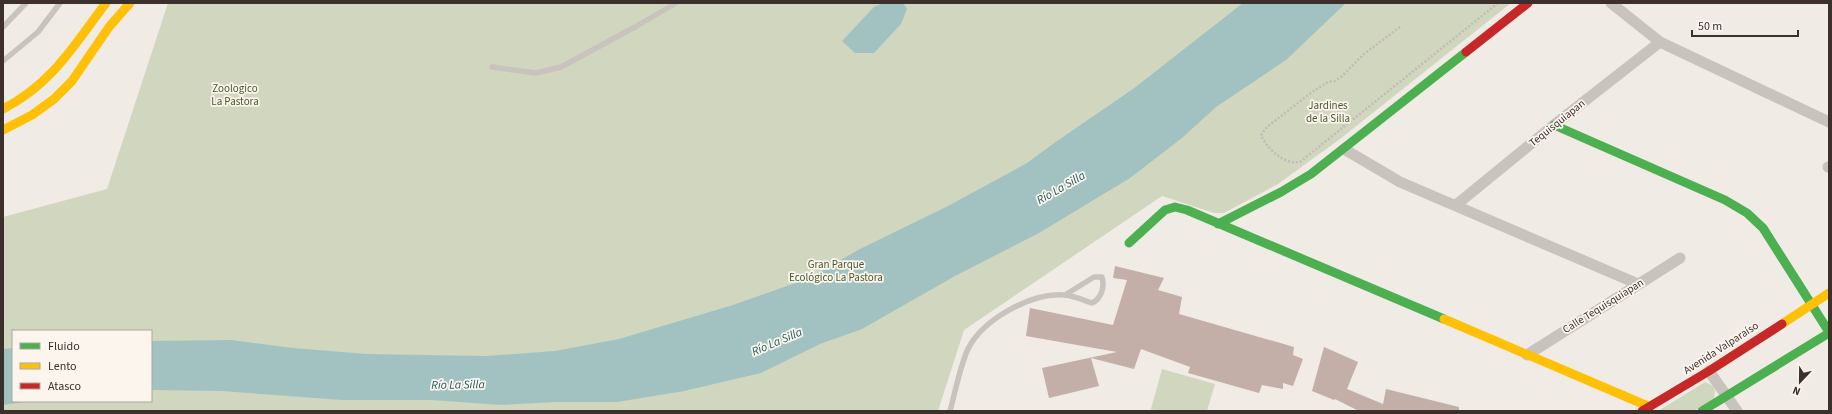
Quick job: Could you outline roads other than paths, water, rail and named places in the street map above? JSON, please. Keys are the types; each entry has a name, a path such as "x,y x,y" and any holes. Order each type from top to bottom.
{"street":[{"path":"3,109 30,94 48,77 63,61 106,3"},
{"path":"3,130 32,115 54,99 72,81 109,27 130,3"},
{"path":"1218,224 1281,192 1310,174 1344,149 1528,3"},
{"path":"1611,3 1660,42 1703,64 1829,122"},
{"name":"Tequisquiapan","path":"1456,205 1554,125 1660,42"},
{"path":"1554,125 1725,200 1747,213 1763,228 1829,332 1702,411"},
{"path":"1344,149 1400,182 1638,284"},
{"path":"1129,243 1165,210 1175,207 1187,210 1527,355 1646,409"},
{"name":"Calle Tequisquiapan","path":"1527,355 1680,258"},
{"name":"Avenida Valparaíso","path":"1646,409 1709,371 1829,293"},
{"path":"1709,371 1738,411"}],"lane":[{"path":"3,27 26,3"},
{"path":"3,61 38,32 60,3"},
{"path":"492,67 536,73 561,67 676,3"},
{"path":"950,411 967,350 981,329 1012,309 1043,296 1065,295 1092,303 1096,301 1100,295 1103,282 1102,277 1094,277 1065,295"}],"water":[{"path":"884,3 903,3 907,9 901,24 874,53 855,53 842,41 874,7"},
{"name":"Río La Silla","path":"1243,3 1346,3 1286,60 1216,107 1182,138 1130,178 1039,233 955,276 862,329 820,344 761,373 684,391 617,402 556,402 501,405 432,400 342,400 222,391 152,390 152,341 231,340 293,348 367,354 486,356 555,351 619,339 733,305 807,279 860,249 948,206 1027,163 1133,89"},
{"path":"12,348 12,402 23,402 3,405 3,349"}],"park label":[{"name":"Zoologico La Pastora","path":"235,94"},
{"name":"Jardines de la Silla","path":"1328,111"},
{"name":"Gran Parque Ecológico La Pastora","path":"836,270"}]}
